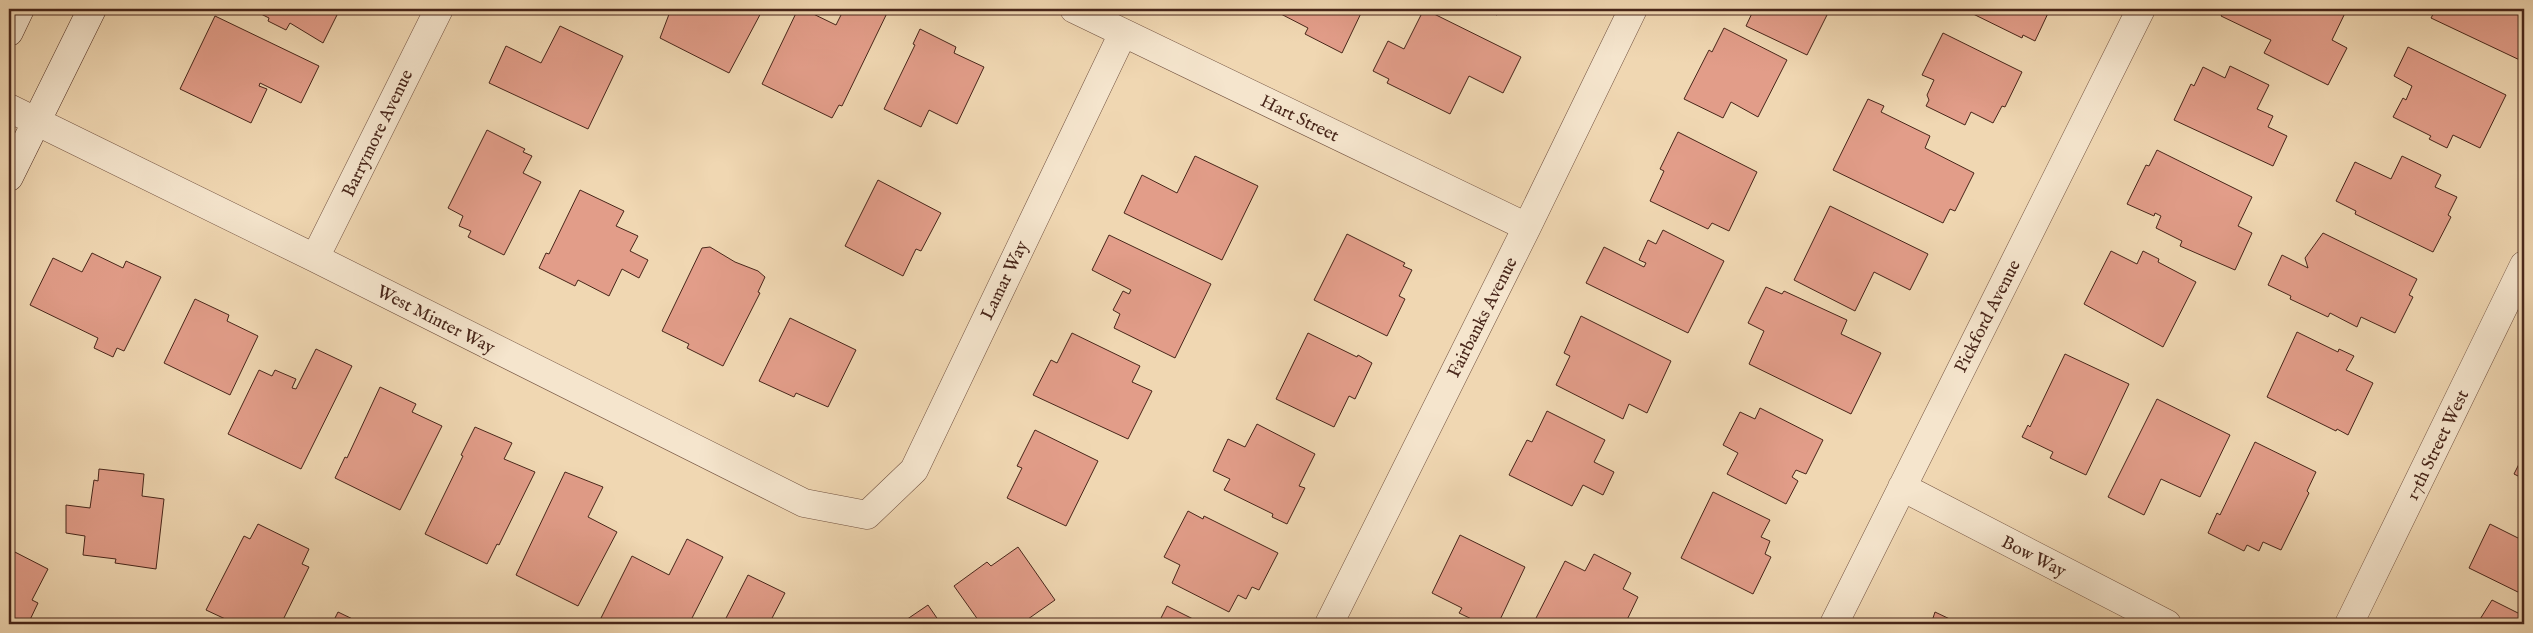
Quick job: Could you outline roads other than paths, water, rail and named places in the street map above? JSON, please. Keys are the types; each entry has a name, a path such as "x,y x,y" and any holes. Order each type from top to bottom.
{"street":[{"path":"9,32 20,9"},
{"path":"9,177 92,9"},
{"name":"Barrymore Avenue","path":"315,258 439,9"},
{"name":"Hart Street","path":"1074,9 1527,227"},
{"name":"Fairbanks Avenue","path":"1329,624 1527,227 1633,9"},
{"name":"Pickford Avenue","path":"1834,624 2141,9"},
{"name":"Lamar Way","path":"867,514 914,470 1123,33"},
{"name":"West Minter Way","path":"9,108 315,258 804,503 867,514"},
{"name":"17th Street West","path":"2349,624 2524,265"},
{"name":"Bow Way","path":"1902,487 2167,624"}]}
